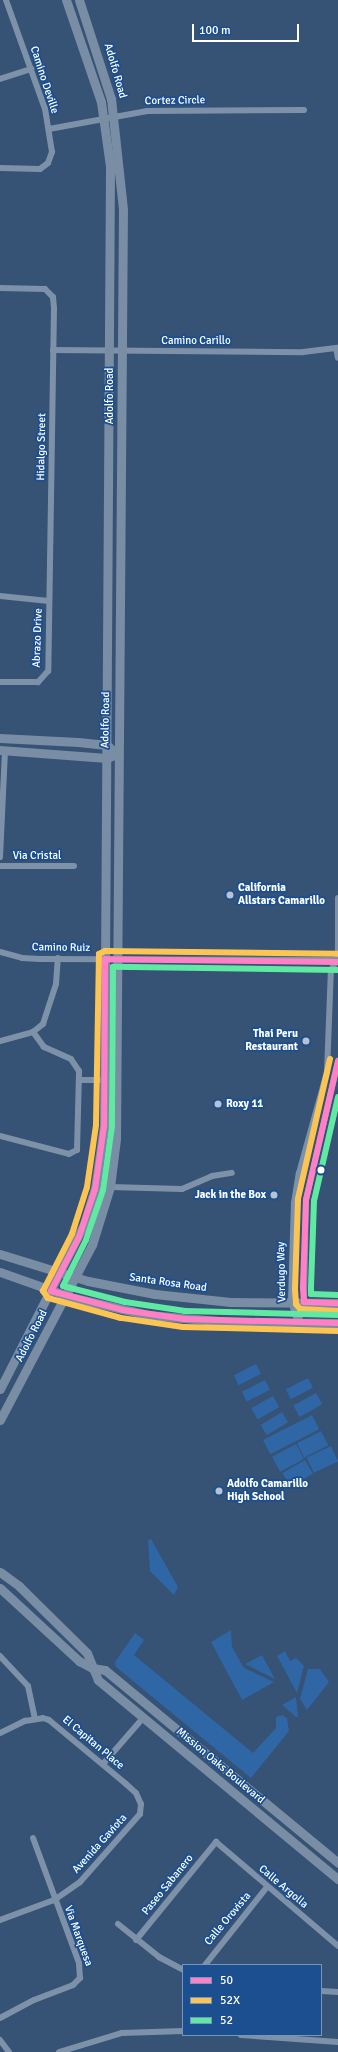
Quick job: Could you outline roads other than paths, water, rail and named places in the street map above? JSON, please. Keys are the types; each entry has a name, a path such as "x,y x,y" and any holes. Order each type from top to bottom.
{"street":[{"name":"Camino Deville","path":"0,168 36,169 44,167 50,159 52,152 49,129 31,69 6,0"},
{"name":"Adolfo Road","path":"0,1389 79,1237 95,1189 103,1134 110,351 110,166 104,118 87,58 66,0"},
{"name":"Adolfo Road","path":"0,1420 67,1296 98,1230 110,1187 116,1139 118,959 117,753 123,209 114,115 107,83 79,0"},
{"path":"0,79 31,69"},
{"name":"Cortez Circle","path":"49,129 114,115 147,111 304,110"},
{"name":"Hidalgo Street","path":"0,288 45,288 51,295 54,308 49,601"},
{"path":"337,348 338,358"},
{"name":"Camino Carillo","path":"54,350 303,352 337,348"},
{"path":"0,596 49,601"},
{"name":"Abrazo Drive","path":"0,682 32,683 46,676 49,601"},
{"path":"0,738 107,745 117,753 106,758 2,750 0,857"},
{"name":"Via Cristal","path":"0,866 74,866"},
{"name":"Verdugo Way","path":"298,1322 292,1302 294,1203 299,1172 327,1072 331,970 338,960 338,898"},
{"name":"Camino Ruiz","path":"0,952 22,958 338,960"},
{"path":"0,1041 33,1032 42,1027 47,1017 56,984 58,958"},
{"path":"0,1136 69,1154 76,1153 79,1131 79,1071 73,1061 46,1048 33,1032"},
{"name":"Verdugo Way","path":"298,1322 304,1302 306,1200 338,1061"},
{"path":"80,1080 103,1080"},
{"path":"110,1187 182,1189 212,1176 232,1173"},
{"name":"Santa Rosa Road","path":"0,1254 61,1274 130,1290 194,1299 338,1303"},
{"path":"0,1272 67,1296 123,1310 184,1319 338,1323"},
{"name":"Mission Oaks Boulevard","path":"0,1572 19,1586 87,1653 98,1680 338,1879"},
{"name":"Mission Oaks Boulevard","path":"0,1588 79,1661 92,1668 106,1670 338,1863"},
{"path":"0,1656 28,1686 35,1718 0,1733"},
{"path":"133,1710 148,1714 236,1788 247,1788"},
{"name":"El Capitan Place","path":"35,1718 43,1718 56,1724 136,1793 141,1804"},
{"path":"103,1764 143,1718"},
{"name":"Avenida Gaviota","path":"0,1920 54,1900 80,1882 99,1863 140,1814 141,1804"},
{"name":"Via Marquesa","path":"0,2018 34,2000 74,1985 80,1978 79,1963 54,1900 33,1838"},
{"name":"Calle Argolla","path":"216,1842 338,1946"},
{"name":"Paseo Sabanero","path":"136,1940 216,1842"},
{"name":"Calle Orovista","path":"205,1964 267,1887"},
{"path":"118,1924 136,1940 182,1969"},
{"path":"322,1991 338,1992"},
{"path":"59,2052 122,2033 182,2031"},
{"path":"255,2036 338,2042"},
{"path":"0,2040 9,2052"}],"place":[{"name":"California Allstars Camarillo","path":"230,895"},
{"name":"Thai Peru Restaurant","path":"306,1041"},
{"name":"Roxy 11","path":"218,1104"},
{"name":"Jack in the Box","path":"274,1195"},
{"name":"Adolfo Camarillo High School","path":"219,1491"}]}
